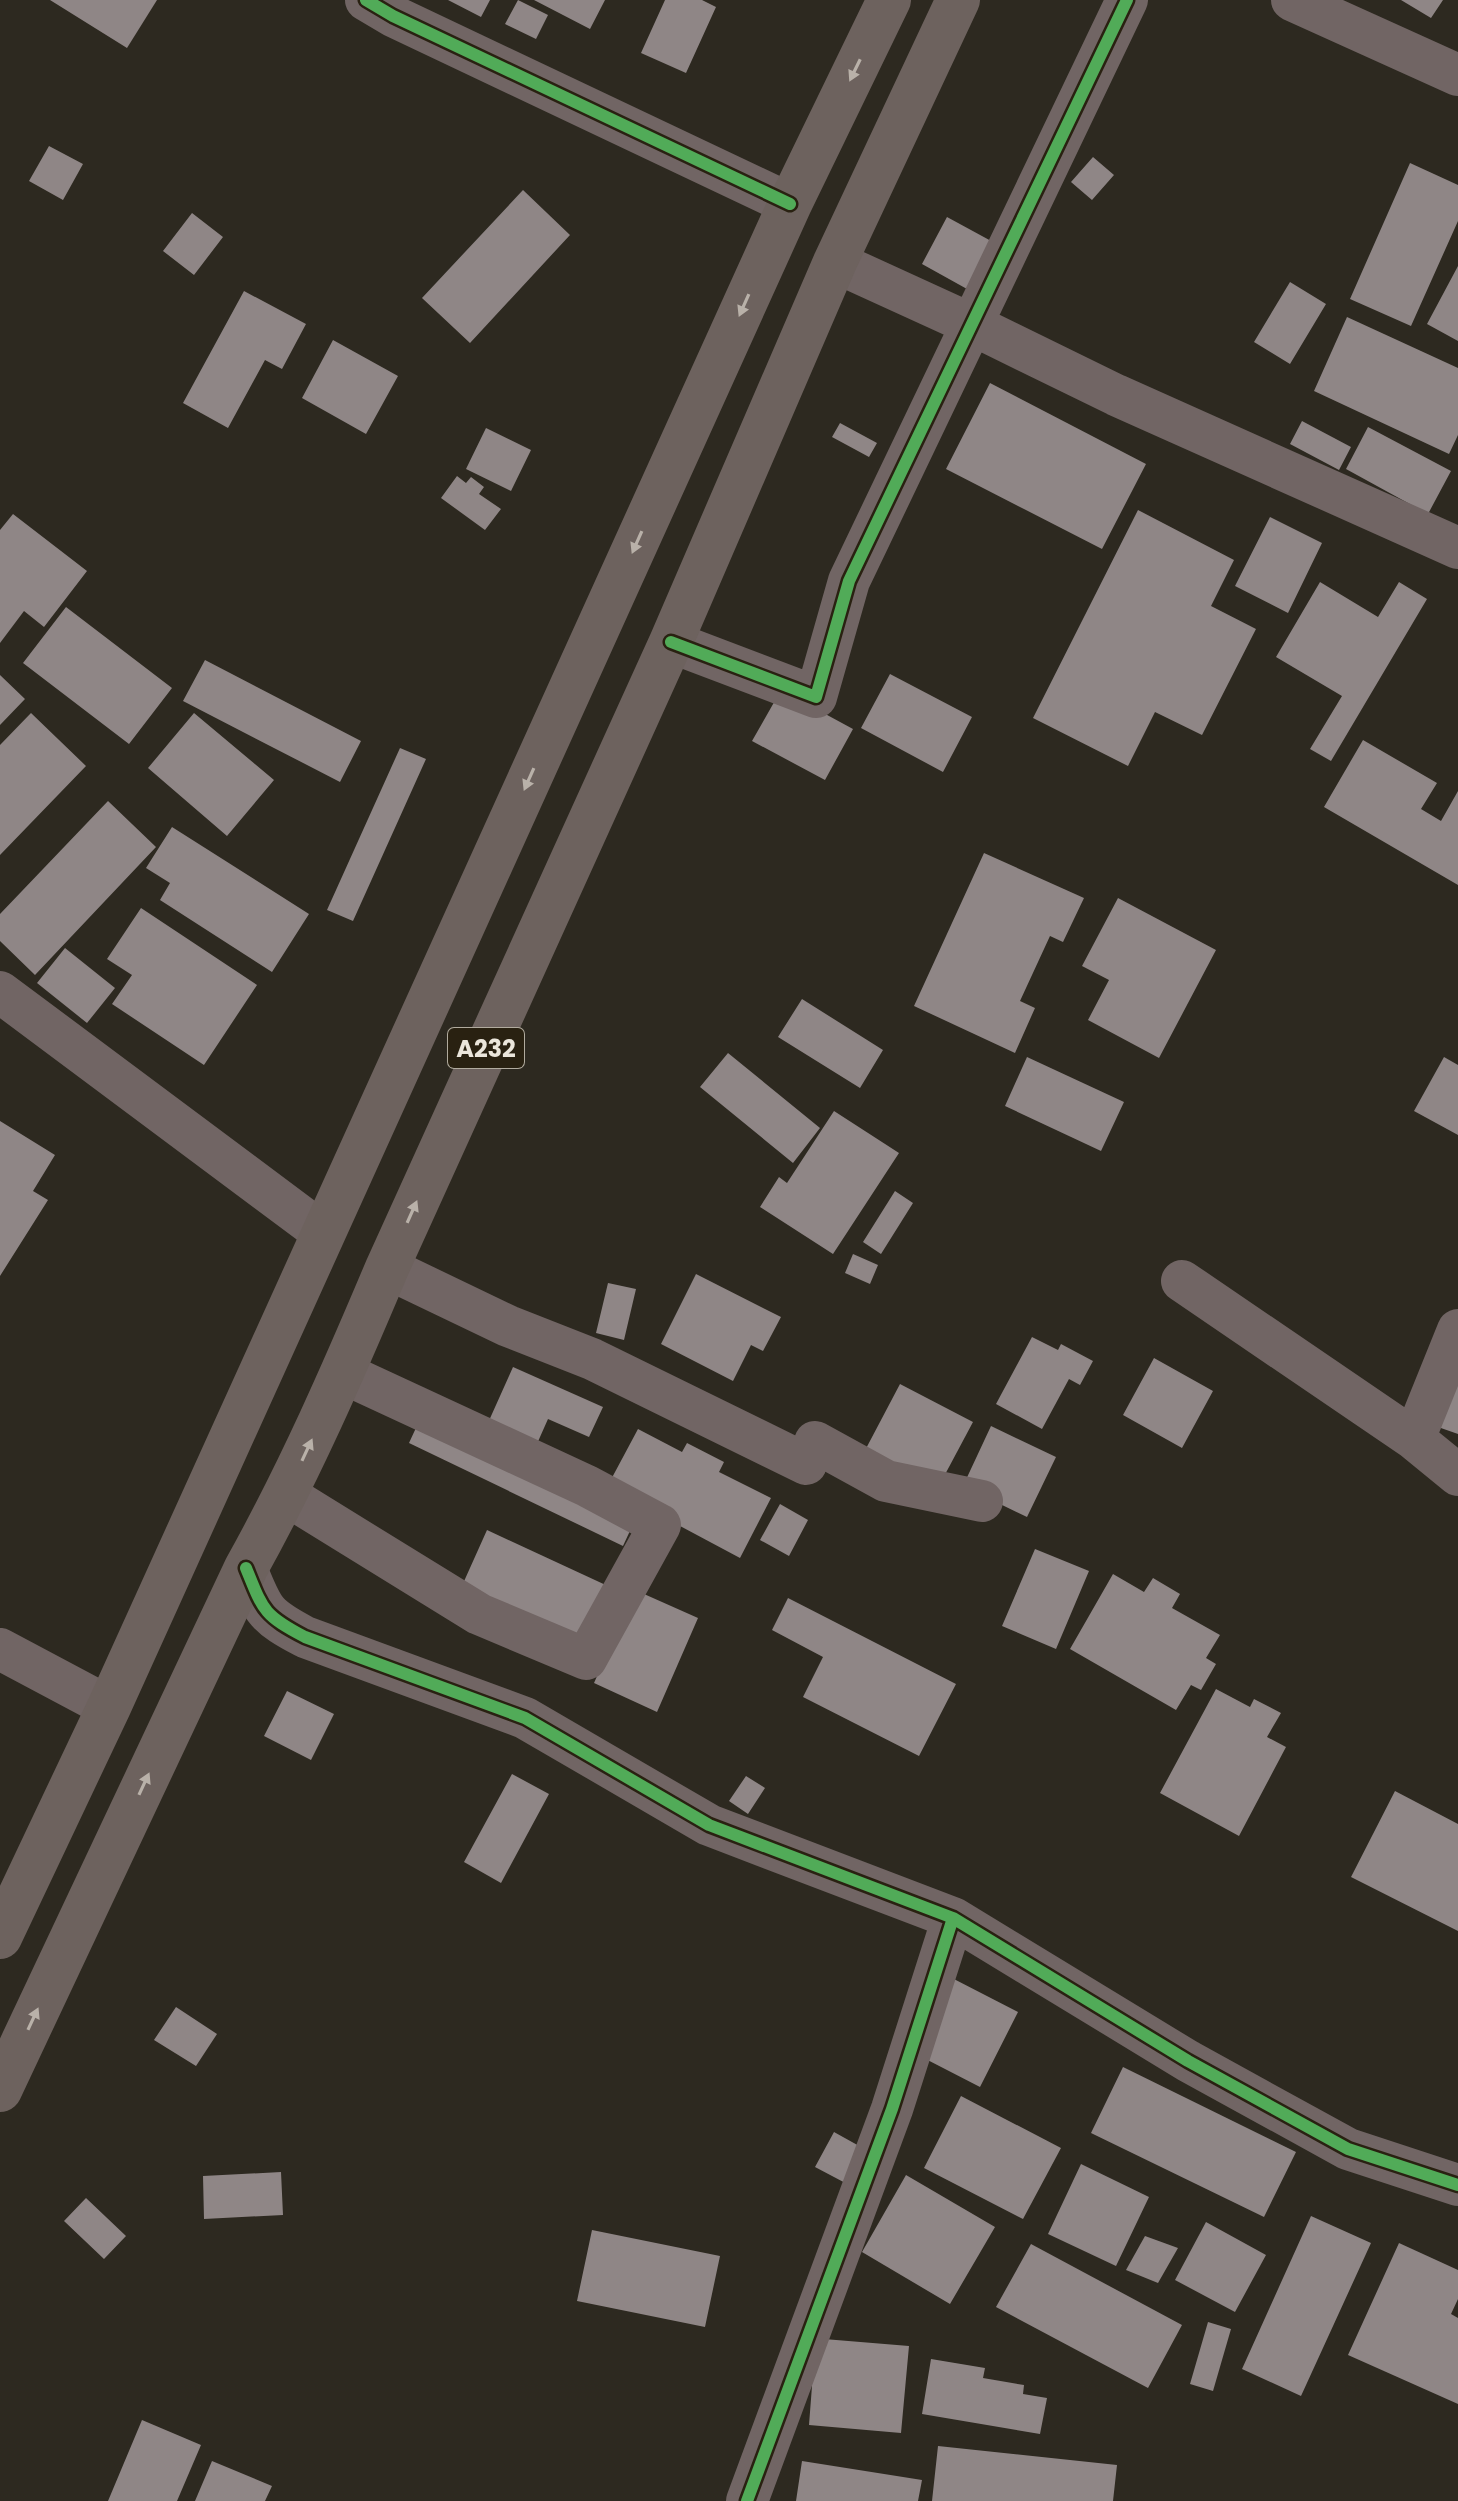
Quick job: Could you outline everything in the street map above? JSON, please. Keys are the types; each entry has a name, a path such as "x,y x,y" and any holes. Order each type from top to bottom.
{"highway":[{"name":"A232","path":"0,1937 109,1707 790,204 889,0"},
{"name":"A232","path":"0,2090 246,1568 286,1495 343,1373 387,1268 671,642 835,262 958,0"}],"street":[{"path":"366,0 393,16 790,204"},
{"path":"671,642 816,697 849,581 1127,0"},
{"path":"1292,0 1453,59"},
{"path":"835,262 1116,395 1458,548"},
{"path":"0,992 323,1233"},
{"path":"387,1268 508,1326 811,1453 886,1481 982,1501"},
{"path":"1182,1281 1414,1439 1458,1475"},
{"path":"1414,1439 1458,1330"},
{"path":"286,1495 479,1614 586,1659 660,1525 587,1486 343,1373"},
{"path":"246,1568 262,1607 278,1623 305,1637 525,1718 709,1825 953,1918 1188,2061 1348,2149 1458,2185"},
{"path":"0,1649 109,1707"},
{"path":"747,2501 892,2109 953,1918"}],"building":[{"path":"50,0 157,0 127,48"},
{"path":"448,0 490,0 481,17"},
{"path":"518,0 548,15 536,39 505,24"},
{"path":"534,0 605,0 590,29"},
{"path":"665,0 702,0 716,7 686,73 641,53"},
{"path":"1401,0 1443,0 1431,18"},
{"path":"49,146 83,164 63,200 29,181"},
{"path":"1093,157 1114,175 1092,200 1071,182"},
{"path":"1410,163 1458,185 1458,221 1411,326 1350,299"},
{"path":"523,190 570,235 470,343 422,298"},
{"path":"192,213 223,237 194,275 163,251"},
{"path":"947,217 993,242 967,289 922,264"},
{"path":"1458,266 1458,341 1427,324"},
{"path":"1290,282 1326,304 1290,364 1254,342"},
{"path":"244,291 306,324 282,369 265,360 228,428 183,403"},
{"path":"1347,317 1458,368 1458,435 1449,454 1314,391"},
{"path":"333,340 398,376 366,434 302,398"},
{"path":"990,383 1146,464 1102,549 946,469"},
{"path":"1302,421 1351,447 1339,470 1290,444"},
{"path":"840,423 877,443 869,457 832,437"},
{"path":"1368,427 1451,471 1428,514 1346,469"},
{"path":"486,428 531,450 511,491 466,469"},
{"path":"457,476 466,483 471,477 484,487 479,494 501,509 485,530 441,498"},
{"path":"1138,510 1234,560 1211,606 1256,629 1202,735 1155,712 1128,766 1033,718"},
{"path":"13,514 87,571 44,627 24,611 0,643 0,530"},
{"path":"1270,517 1322,543 1288,613 1235,586"},
{"path":"1320,582 1378,617 1399,582 1427,599 1331,761 1310,749 1342,696 1276,657"},
{"path":"66,607 172,688 129,744 23,663"},
{"path":"205,660 361,741 340,782 183,701"},
{"path":"890,674 972,717 943,772 861,728"},
{"path":"0,675 25,699 0,725"},
{"path":"781,690 853,729 825,780 752,741"},
{"path":"31,713 86,766 0,855 0,745"},
{"path":"194,713 274,780 227,836 148,768"},
{"path":"1363,740 1437,783 1421,809 1441,821 1458,791 1458,885 1324,807"},
{"path":"400,748 426,759 353,921 327,910"},
{"path":"108,801 156,847 35,975 0,941 0,914"},
{"path":"172,827 309,914 272,972 160,900 170,883 146,868"},
{"path":"984,853 1084,898 1063,942 1050,936 1020,1001 1035,1008 1015,1053 914,1006"},
{"path":"1118,898 1216,950 1159,1058 1088,1020 1109,980 1082,966"},
{"path":"141,908 257,985 204,1065 112,1004 132,975 107,959"},
{"path":"65,948 115,988 87,1023 37,983"},
{"path":"802,999 883,1050 860,1088 778,1037"},
{"path":"728,1053 820,1128 793,1163 700,1087"},
{"path":"1027,1057 1124,1102 1101,1151 1005,1106"},
{"path":"1444,1057 1458,1065 1458,1135 1414,1111"},
{"path":"834,1111 899,1153 833,1254 760,1207 779,1177 787,1183"},
{"path":"0,1121 55,1155 33,1191 48,1200 0,1276"},
{"path":"895,1191 913,1203 881,1254 863,1242"},
{"path":"853,1254 878,1265 870,1284 845,1273"},
{"path":"696,1274 781,1317 763,1351 751,1345 733,1381 661,1344"},
{"path":"608,1283 636,1289 624,1340 596,1333"},
{"path":"1032,1337 1058,1350 1061,1344 1093,1361 1080,1385 1069,1379 1042,1429 996,1404"},
{"path":"1154,1358 1213,1391 1182,1448 1123,1415"},
{"path":"513,1367 603,1407 589,1437 548,1419 532,1455 483,1434"},
{"path":"1458,1377 1458,1434 1438,1427"},
{"path":"900,1384 973,1422 933,1497 861,1458"},
{"path":"421,1417 635,1520 623,1546 409,1443"},
{"path":"991,1426 1056,1457 1027,1517 963,1486"},
{"path":"638,1429 682,1452 687,1443 724,1462 719,1472 771,1498 740,1558 607,1487"},
{"path":"780,1504 808,1520 789,1556 760,1540"},
{"path":"487,1530 610,1587 584,1644 461,1588"},
{"path":"1035,1549 1089,1571 1056,1649 1002,1626"},
{"path":"1113,1574 1144,1592 1153,1578 1180,1594 1172,1608 1220,1635 1206,1658 1216,1664 1201,1690 1191,1685 1176,1710 1070,1649"},
{"path":"635,1590 698,1618 657,1712 594,1683"},
{"path":"788,1598 956,1684 919,1756 803,1697 823,1657 772,1630"},
{"path":"1216,1689 1250,1707 1254,1699 1281,1713 1267,1737 1286,1747 1239,1836 1160,1793"},
{"path":"287,1691 334,1714 311,1760 264,1736"},
{"path":"512,1774 549,1794 501,1883 464,1862"},
{"path":"746,1776 765,1788 748,1814 729,1801"},
{"path":"1395,1791 1458,1824 1458,1931 1351,1877"},
{"path":"950,1977 1018,2012 980,2087 912,2052"},
{"path":"176,2007 217,2034 196,2066 154,2040"},
{"path":"1123,2067 1296,2152 1264,2217 1091,2133"},
{"path":"961,2096 1061,2148 1023,2219 924,2168"},
{"path":"834,2132 870,2152 851,2186 815,2167"},
{"path":"1081,2164 1149,2197 1116,2266 1048,2234"},
{"path":"281,2172 283,2215 204,2219 203,2176"},
{"path":"906,2175 995,2227 950,2304 862,2252"},
{"path":"86,2198 126,2236 104,2259 64,2221"},
{"path":"1311,2216 1371,2243 1301,2396 1242,2369"},
{"path":"1206,2222 1266,2255 1235,2312 1175,2280"},
{"path":"592,2230 720,2256 705,2327 577,2301"},
{"path":"1145,2236 1178,2248 1158,2283 1126,2270"},
{"path":"1399,2243 1458,2270 1458,2299 1451,2314 1458,2318 1458,2404 1348,2355"},
{"path":"1031,2244 1182,2325 1148,2388 996,2307"},
{"path":"1208,2322 1231,2329 1213,2391 1190,2384"},
{"path":"824,2339 909,2346 901,2433 809,2425 812,2386 803,2385"},
{"path":"931,2359 985,2368 983,2378 1024,2385 1023,2394 1047,2398 1040,2434 922,2414"},
{"path":"142,2420 201,2445 177,2501 108,2501"},
{"path":"938,2446 1117,2465 1113,2501 932,2501"},
{"path":"212,2461 272,2486 265,2501 195,2501"},
{"path":"802,2461 922,2480 918,2501 796,2501"}],"cycle path":[{"path":"366,0 393,16 790,204"},
{"path":"671,642 816,697 849,581 1127,0"},
{"path":"246,1568 266,1610 280,1623 305,1637 525,1718 709,1825 953,1918 1188,2061 1348,2149 1458,2185"},
{"path":"747,2501 892,2109 953,1918"}]}
